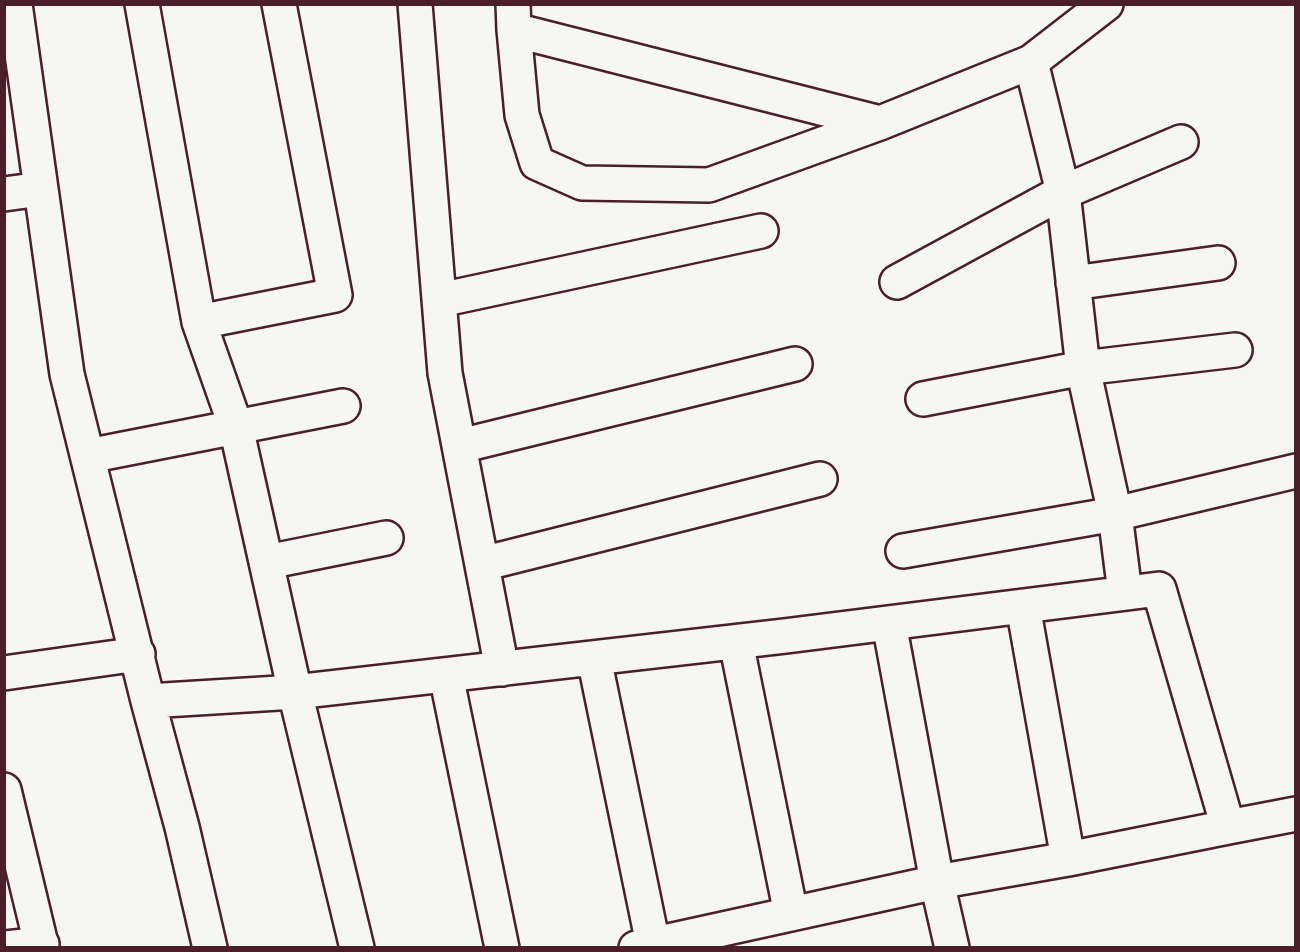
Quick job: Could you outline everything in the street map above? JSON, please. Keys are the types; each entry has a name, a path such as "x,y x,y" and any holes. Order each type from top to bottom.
{"street":[{"path":"15,4 67,374 148,701 182,827 210,948"},
{"path":"142,4 199,322 236,427 357,948"},
{"path":"199,322 335,295 279,4"},
{"path":"415,4 445,373 502,669"},
{"path":"880,123 513,17 522,115 537,164 582,183 709,185 880,123 1031,62 1106,4"},
{"path":"1031,62 1063,192 1083,368 1115,514 1125,593"},
{"path":"897,282 1063,192 1181,142"},
{"path":"4,194 41,189"},
{"path":"440,300 761,231"},
{"path":"1073,283 1218,263"},
{"path":"923,399 1083,368 1235,350"},
{"path":"460,446 795,364"},
{"path":"88,456 343,406"},
{"path":"903,551 1115,514 1296,471"},
{"path":"482,564 820,479"},
{"path":"267,561 386,538"},
{"path":"148,701 296,692 736,642 1159,589 1228,827"},
{"path":"1023,606 1068,859"},
{"path":"889,623 937,882 952,948"},
{"path":"736,642 790,914"},
{"path":"4,673 138,654"},
{"path":"594,658 645,946 937,882 1296,814"},
{"path":"446,675 502,948"},
{"path":"5,798 42,946 6,948"}]}
